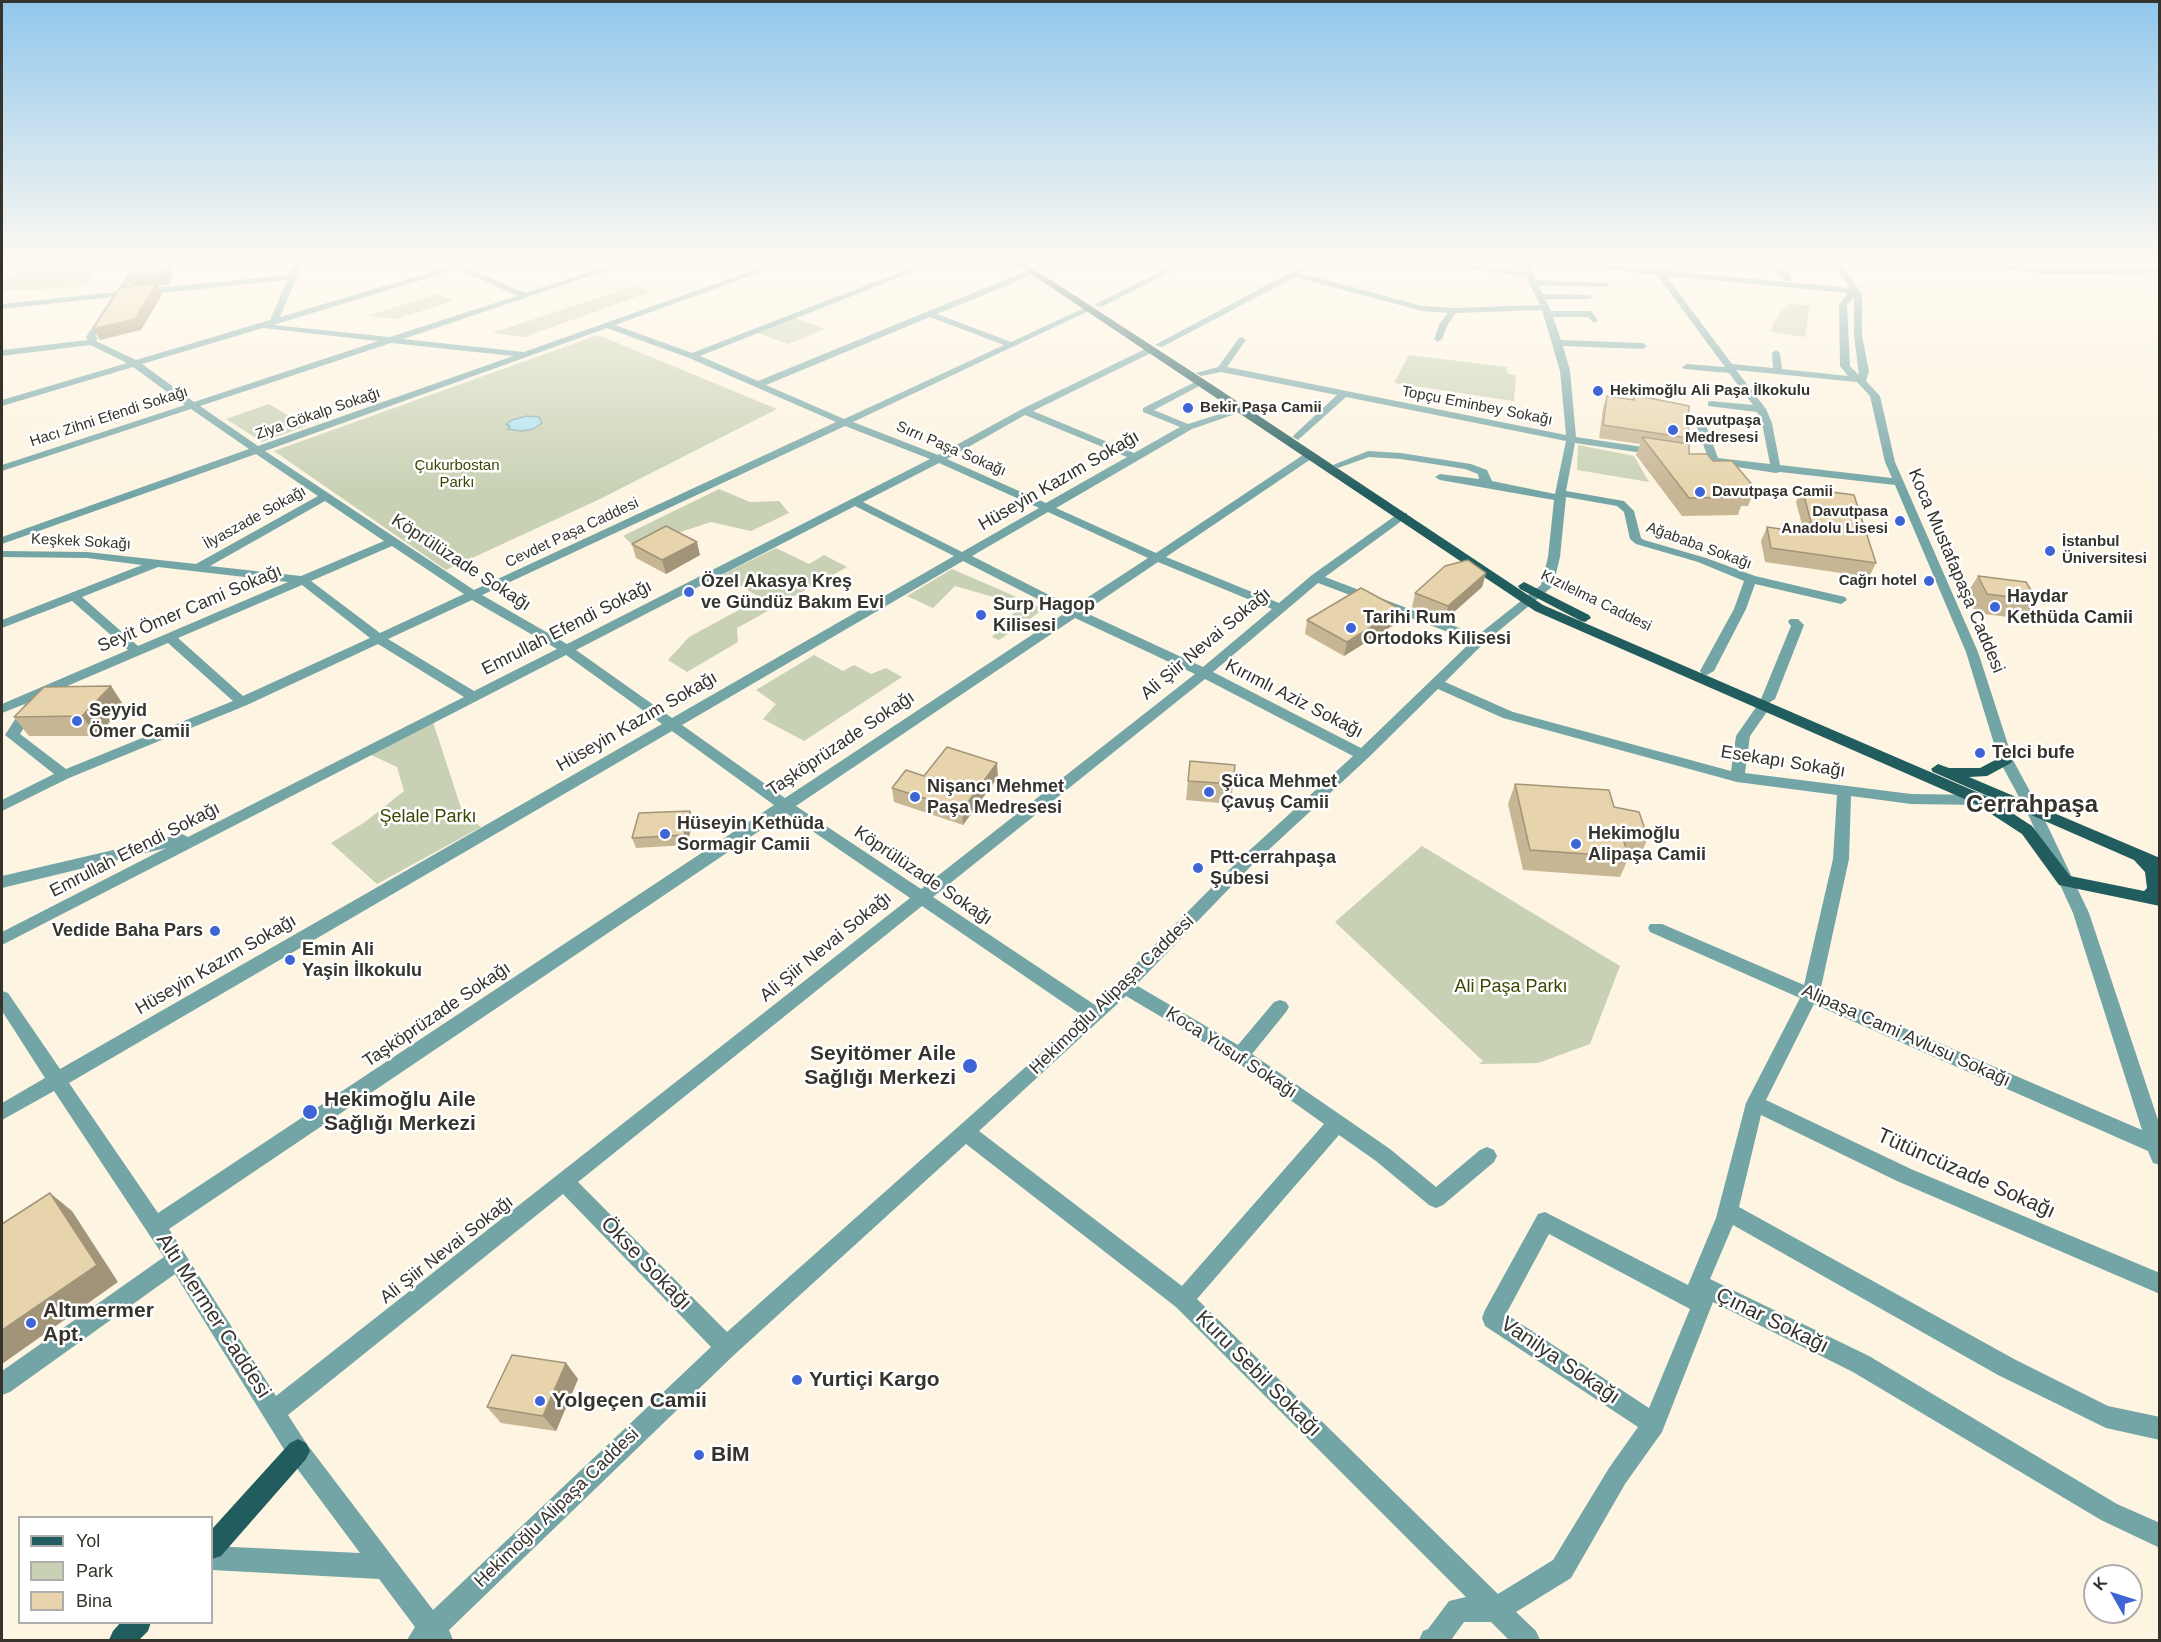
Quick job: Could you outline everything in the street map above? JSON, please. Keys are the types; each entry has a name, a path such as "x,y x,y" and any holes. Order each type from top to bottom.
{"main road":[{"name":"Kızılelma Caddesi","path":"1145,341 1298,437 1534,598 1555,616 1766,703 1928,765 2160,865"},
{"name":"Kızılelma Caddesi","path":"1202,378 1242,410 1534,598 1707,671 1766,703 1982,800"},
{"path":"1928,765 1964,773 1982,773 2006,760"},
{"path":"1982,800 2027,830 2065,881 2153,899 2156,881 2152,869 2140,858"},
{"path":"213,1546 298,1451"},
{"path":"122,1641 139,1624"}],"street":[{"path":"2,403 209,341"},
{"name":"Hacı Zihni Efendi Sokağı","path":"2,468 392,341"},
{"path":"400,341 526,355"},
{"name":"Ziya Gökalp Sokağı","path":"2,541 567,341"},
{"name":"Sırrı Paşa Sokağı","path":"649,341 692,356 846,423 939,459 1156,557 1278,608"},
{"path":"692,356 732,341"},
{"path":"757,385 864,341"},
{"path":"1000,341 1012,345"},
{"name":"Cevdet Paşa Caddesi","path":"2,806 64,775 242,702 1021,341"},
{"name":"Emrullah Efendi Sokağı","path":"2,939 853,501 939,459 1024,411 1167,341"},
{"path":"1221,369 1242,341"},
{"path":"1710,341 1761,409 1767,423 1776,470"},
{"name":"Koca Mustafapaşa Caddesi","path":"1843,341 1843,353 1849,372 1862,380 1875,396 1897,482 1972,652 2006,760 2033,810 2080,913 2158,1151"},
{"name":"Koca Mustafapaşa Caddesi","path":"1859,341 1864,371 1862,380"},
{"path":"2,353 91,342"},
{"name":"Köprülüzade Sokağı","path":"91,342 134,363 192,406 473,595 566,649 784,805 1096,1015"},
{"path":"1558,343 1643,346"},
{"name":"Hekimoğlu Alipaşa Caddesi","path":"430,1637 726,1347 1096,1015 1245,863 1363,755 1480,640 1547,586 1551,573 1560,495 1571,439 1565,371 1558,343"},
{"path":"1776,353 1778,371"},
{"path":"1687,367 1778,371 1862,380"},
{"name":"Topçu Eminbey Sokağı","path":"1188,427 1146,410 1221,369 1571,439 1668,454"},
{"path":"1298,437 1343,394"},
{"path":"1711,404 1761,409"},
{"name":"Hüseyin Kazım Sokağı","path":"2,1112 671,723 1135,457 1188,427 1242,410"},
{"path":"1024,411 1135,457"},
{"path":"1699,420 1708,460 1776,470 1897,482"},
{"path":"1338,465 1368,454 1401,456 1478,469 1483,471 1483,478 1488,484"},
{"name":"Taşköprüzade Sokağı","path":"155,1227 1310,455"},
{"path":"1440,477 1560,495"},
{"name":"Ağababa Sokağı","path":"1560,495 1620,503 1629,512 1636,539 1640,542 1702,560 1751,579 1740,609 1707,671"},
{"name":"İlyaszade Sokağı","path":"199,567 326,496"},
{"name":"Kırımlı Aziz Sokağı","path":"853,501 1073,612 1204,673 1363,755"},
{"name":"Ali Şiir Nevai Sokağı","path":"275,1411 1204,673 1278,608 1403,515"},
{"name":"Seyit Ömer Cami Sokağı","path":"2,709 393,541"},
{"name":"Keşkek Sokağı","path":"2,554 87,555 303,580"},
{"path":"2,624 160,562"},
{"path":"1316,578 1480,640"},
{"path":"1751,579 1841,600"},
{"path":"303,580 378,638 474,697"},
{"path":"74,596 137,652"},
{"path":"1737,777 1743,736 1766,703 1798,625 1794,622"},
{"path":"170,638 242,702"},
{"path":"64,775 12,735 26,709 78,678"},
{"name":"Esekapı Sokağı","path":"1437,683 1508,715 1737,777 1911,799 1982,800"},
{"path":"1700,1294 1728,1212 1755,1103 1811,993 1841,859 1844,792"},
{"path":"2,882 206,834"},
{"name":"Alipaşa Cami Avlusu Sokağı","path":"1656,928 1811,993 2158,1151"},
{"name":"Koca Yusuf Sokağı","path":"1124,986 1240,1055 1383,1155 1436,1199 1487,1156"},
{"name":"Altı Mermer Caddesi","path":"2,998 178,1260 275,1411 298,1451 383,1567 430,1637"},
{"path":"1240,1055 1280,1007"},
{"name":"Tütüncüzade Sokağı","path":"1755,1103 1904,1175 2160,1284"},
{"path":"1183,1300 1337,1123"},
{"name":"Kuru Sebil Sokağı","path":"967,1133 1183,1300 1497,1608 1527,1641"},
{"name":"Ökse Sokağı","path":"565,1182 726,1347"},
{"path":"1728,1212 2006,1367 2106,1417 2160,1429"},
{"name":"Vanilya Sokağı","path":"1654,1424 1493,1318 1545,1221 1700,1294"},
{"path":"2,1384 178,1260"},
{"name":"Çınar Sokağı","path":"1497,1608 1562,1569 1617,1476 1654,1424 1700,1294 1861,1364 2109,1512 2160,1536"},
{"path":"213,1558 383,1567"},
{"path":"1432,1641 1458,1610 1497,1608"}],"green space":[{"name":"Çukurbostan Parkı","path":"582,341 612,341 777,409 600,499 446,570 274,451"},
{"path":"779,341 796,341 788,344"},
{"path":"1409,355 1507,367 1507,373 1516,376 1514,401 1394,383"},
{"path":"269,404 306,426 262,442 226,419"},
{"path":"1578,445 1634,456 1649,482 1577,470"},
{"path":"719,489 750,502 779,501 789,513 751,531 711,522 635,547 623,536"},
{"path":"776,548 809,564 824,555 847,567 737,628 738,642 687,672 668,660 689,637 761,598 722,575"},
{"path":"952,569 1044,609 999,640 992,637 1021,605 955,586 933,608 907,596"},
{"path":"814,655 843,671 854,665 871,674 886,668 902,677 804,741 763,719 776,704 756,690"},
{"name":"Şelale Parkı","path":"433,722 462,811 481,827 377,884 331,843 365,822 404,791 397,767 369,754"},
{"name":"Ali Paşa Parkı","path":"1422,846 1620,966 1590,1044 1538,1063 1479,1064 1483,1061 1335,922"}],"water":[{"path":"527,416 539,417 542,423 533,429 521,431 508,429 510,426 506,424"}],"building":[{"path":"1634,395 1689,406 1688,438 1603,425 1607,396 1634,400"},
{"path":"1642,437 1689,444 1689,454 1707,454 1713,461 1732,461 1755,488 1738,489 1745,497 1689,498"},
{"path":"1802,488 1854,495 1876,563 1771,548 1767,527 1814,534"},
{"path":"666,526 697,542 662,560 632,544"},
{"path":"1468,560 1486,573 1448,606 1415,593 1445,566"},
{"path":"1978,576 2026,582 2037,600 1987,594"},
{"path":"1361,588 1400,609 1347,642 1307,620"},
{"path":"111,686 82,716 14,717 44,687"},
{"path":"947,747 997,763 962,810 892,788 906,770 924,776"},
{"path":"1190,761 1235,765 1233,784 1188,781"},
{"name":"Hekimoğlu Alipaşa Camii","path":"1515,784 1609,790 1614,807 1639,812 1648,838 1622,836 1629,857 1530,850"},
{"path":"690,811 684,835 632,838 639,813"},
{"path":"50,1193 97,1265 2,1330 2,1224"},
{"path":"512,1355 566,1363 543,1416 487,1407"}],"place":[{"name":"Hekimoğlu Ali Paşa İlkokulu","path":"1598,391"},
{"name":"Bekir Paşa Camii","path":"1188,408"},
{"name":"Davutpaşa Medresesi","path":"1673,430"},
{"name":"Davutpaşa Camii","path":"1700,492"},
{"name":"Davutpasa Anadolu Lisesi","path":"1900,521"},
{"name":"İstanbul Üniversitesi","path":"2050,551"},
{"name":"Cağrı hotel","path":"1929,581"},
{"name":"Özel Akasya Kreş ve Gündüz Bakım Evi","path":"689,592"},
{"name":"Haydar Kethüda Camii","path":"1995,607"},
{"name":"Surp Hagop Kilisesi","path":"981,615"},
{"name":"Tarihi Rum Ortodoks Kilisesi","path":"1351,628"},
{"name":"Seyyid Ömer Camii","path":"77,721"},
{"name":"Telci bufe","path":"1980,753"},
{"name":"Şüca Mehmet Çavuş Camii","path":"1209,792"},
{"name":"Nişancı Mehmet Paşa Medresesi","path":"915,797"},
{"name":"Hüseyin Kethüda Sormagir Camii","path":"665,834"},
{"name":"Hekimoğlu Alipaşa Camii","path":"1576,844"},
{"name":"Ptt-cerrahpaşa Şubesi","path":"1198,868"},
{"name":"Vedide Baha Pars","path":"215,931"},
{"name":"Emin Ali Yaşin İlkokulu","path":"290,960"},
{"name":"Seyitömer Aile Sağlığı Merkezi","path":"970,1066"},
{"name":"Hekimoğlu Aile Sağlığı Merkezi","path":"310,1112"},
{"name":"Altımermer Apt.","path":"31,1323"},
{"name":"Yurtiçi Kargo","path":"797,1380"},
{"name":"Yolgeçen Camii","path":"540,1401"},
{"name":"BİM","path":"699,1455"}],"district":[{"name":"Cerrahpaşa","path":"2032,805"}]}
